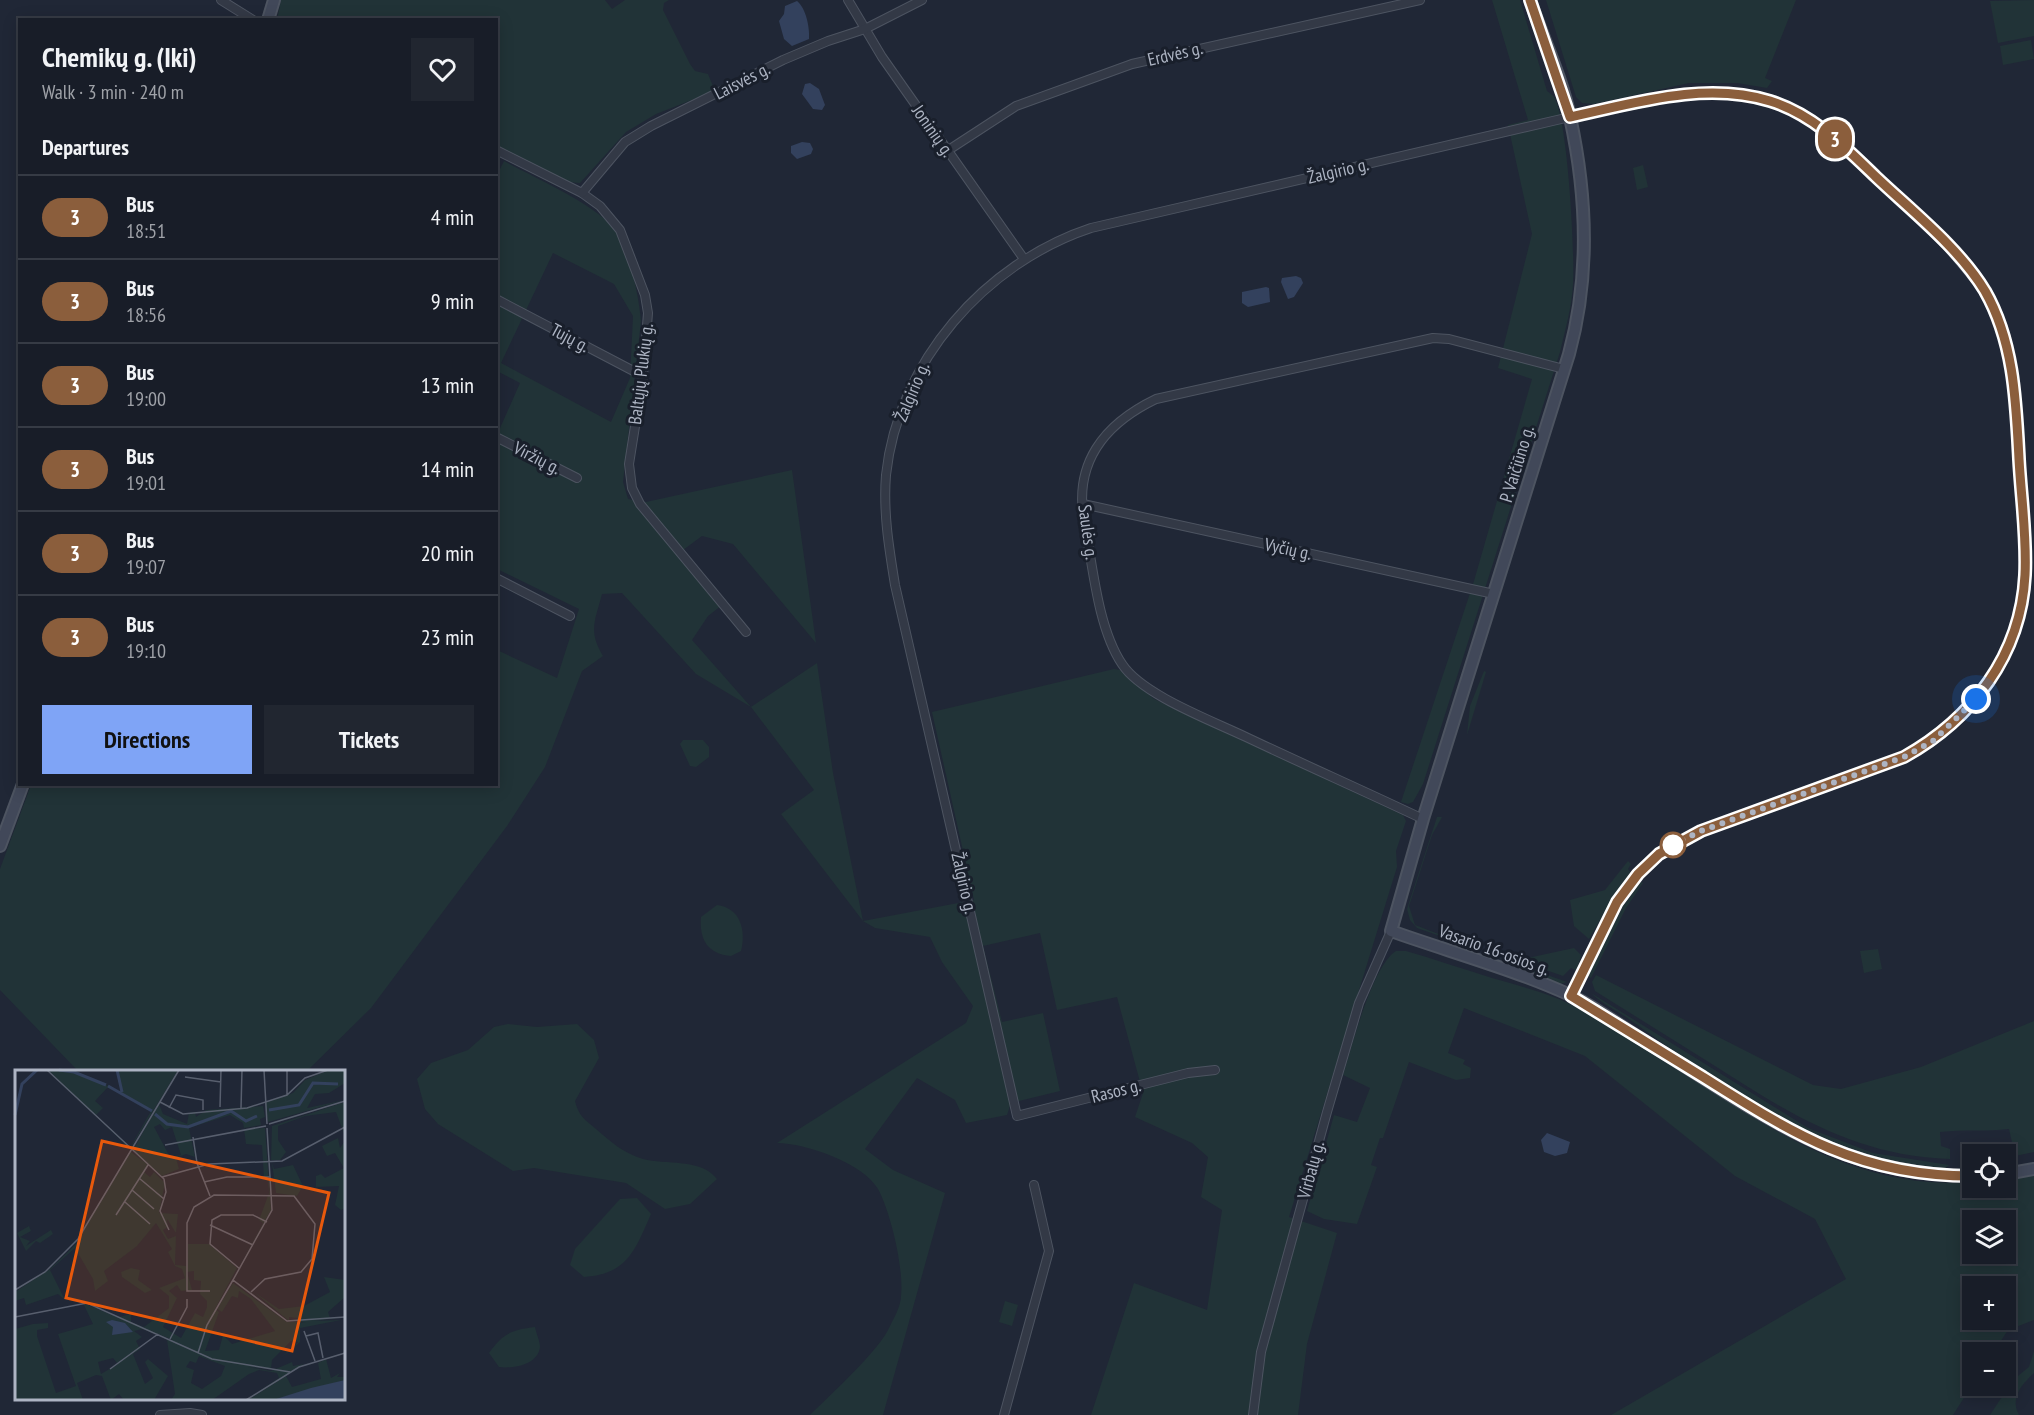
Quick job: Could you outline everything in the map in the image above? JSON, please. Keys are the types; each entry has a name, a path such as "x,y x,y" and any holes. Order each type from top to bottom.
{"main road":[{"path":"269,18 274,0"},
{"name":"P. Vaičiūno g.","path":"1391,931 1423,819 1564,369 1579,314 1584,274 1583,221 1570,117 1530,0"},
{"path":"0,846 22,786"},
{"name":"Vasario 16-osios g.","path":"1391,931 1571,996 1780,1126 1826,1149 1872,1164 1913,1173 1962,1175"},
{"path":"2016,1172 2034,1169"}],"street":[{"path":"221,0 250,18"},
{"name":"Joninių g.","path":"848,0 947,152 1024,259"},
{"name":"Laisvės g.","path":"582,193 625,142 651,126 793,56 865,29 922,0"},
{"name":"Erdvės g.","path":"947,152 1016,106 1132,64 1420,0"},
{"name":"Žalgirio g.","path":"1017,1116 898,596 886,530 886,475 900,414 914,379 932,350 956,319 1024,259 1061,238 1091,228 1570,117 1705,92 1744,95 1770,101 1810,119 1828,133 1948,247 1983,289 1996,315 2008,350 2018,434 2025,575 2018,619 2007,650 1984,688 1951,726 1933,741 1904,757 1701,831 1659,854 1638,874 1617,902 1571,996"},
{"name":"Baltųjų Plukių g.","path":"498,151 582,193 600,206 620,230 645,295 648,313 643,376 629,464 632,488 640,504 746,632"},
{"name":"Tujų g.","path":"498,300 643,376"},
{"name":"Saulės g.","path":"1423,819 1160,697 1123,666 1108,635 1083,504 1084,480 1090,459 1115,423 1135,409 1156,399 1433,338 1449,339 1564,369"},
{"name":"Viržių g.","path":"498,438 578,478"},
{"name":"Vyčių g.","path":"1083,504 1494,594"},
{"path":"498,579 570,616"},
{"name":"Virbalų g.","path":"1253,1415 1259,1358 1327,1112 1359,1003 1391,931"},
{"name":"Rasos g.","path":"1017,1116 1188,1073 1215,1070"},
{"path":"1004,1415 1049,1251 1034,1185"},
{"path":"160,1415 190,1413 202,1415"}],"shaded area":[{"path":"281,0 605,0 612,9 625,0 669,0 664,3 663,10 690,64 695,71 708,74 715,91 656,114 626,132 580,183 567,182 498,147 498,18 277,18"},
{"path":"1492,0 1520,0 1547,91 1554,97 1559,110 1570,188 1573,245 1572,293 1560,352 1423,784 1413,802 1408,804 1401,802 1474,581 1532,379 1498,368 1532,234 1508,125 1528,120"},
{"path":"1546,0 1796,0 1765,78 1772,81 1767,88 1737,83 1689,83 1594,104 1582,103 1576,97"},
{"path":"2034,0 2034,36 1998,43 1990,1"},
{"path":"2031,40 2034,59 2003,65 2000,46"},
{"path":"504,161 596,212 617,232 626,251 633,275 641,321 623,482 628,499 646,502 792,470 816,643 733,544 702,536 683,550 726,602 708,616 692,640 751,707 696,674 622,593 602,594 595,619 594,633 603,656 582,671 545,767 507,826 371,1008 308,1070 77,1070 0,990 0,869 31,786 498,786 498,650 557,678 579,609 498,569 498,433 520,383 498,372 498,173","holes":["553,253 614,284 633,316 630,378 611,422 501,363"]},
{"path":"1643,165 1648,187 1637,190 1633,168"},
{"path":"817,663 833,773 863,921 781,814 814,790 751,707"},
{"path":"1114,669 1120,670 1154,699 1403,815 1406,821 1396,851 1397,867 1289,1217 1337,1233 1307,1344 1298,1415 1091,1415 1134,1283 1207,1310 1222,1210 1201,1197 1208,1157 1192,1143 1135,1117 1143,1093 1117,997 1057,1010 1040,933 983,946 1002,1022 1043,1013 1060,1091 1011,1103 1007,1115 966,1123 955,1100 917,1078 865,1149 893,1170 945,1193 883,1415 810,1415 854,1372 885,1336 901,1300 900,1271 888,1212 878,1189 871,1180 847,1163 832,1156 802,1147 777,1143 966,1023 973,1006 942,962 930,937 875,928 863,921 974,900 932,712"},
{"path":"1484,671 1486,672 1467,735 1470,706"},
{"path":"683,740 703,740 709,747 709,757 696,767 690,766 680,744"},
{"path":"1437,817 1442,817 1432,835 1409,906 1415,925 1475,948 1417,928 1410,920 1407,909"},
{"path":"1628,861 1631,864 1628,869 1631,873 1615,894 1589,939 1574,926 1570,900 1605,890"},
{"path":"1641,882 1643,883 1626,908 1591,978 1588,976 1623,906"},
{"path":"717,905 732,911 742,928 741,951 731,956 711,949 702,933 701,917"},
{"path":"1574,948 1581,955 1577,971 1571,968 1563,976 1518,960"},
{"path":"1878,949 1882,969 1864,973 1860,951"},
{"path":"1396,951 1406,951 1538,991 1582,1010 1629,1037 1766,1125 1814,1150 1864,1169 1916,1181 1962,1182 1962,1198 2016,1198 2016,1178 2034,1175 2034,1320 2016,1327 2016,1276 1962,1276 1962,1330 2008,1330 2000,1342 1962,1342 1962,1396 1965,1396 1953,1415 1611,1415 1846,1279 1815,1219 1735,1176 1585,1056 1464,1008 1448,1053 1465,1060 1463,1064 1471,1068 1470,1078 1456,1080 1409,1062 1383,1138 1380,1138 1371,1165 1377,1167 1357,1224 1324,1219 1307,1211 1334,1115 1357,1122 1370,1088 1343,1075 1364,1008 1387,959"},
{"path":"1497,957 1567,982 1558,985"},
{"path":"1596,975 1813,1085 1841,1089 1921,1067 2034,1021 2034,1152 2016,1156 2016,1144 2012,1144 2009,1129 1940,1132 1941,1146 1950,1149 1950,1159 1885,1150 1826,1130 1771,1101 1595,991 1592,982"},
{"path":"1591,993 1808,1128 1873,1153 1949,1165 1943,1169 1935,1169 1881,1160 1843,1148 1806,1132 1734,1092"},
{"path":"508,1024 537,1027 577,1024 594,1040 599,1058 575,1101 582,1117 612,1143 629,1154 652,1161 692,1165 710,1172 717,1179 690,1204 665,1209 626,1183 534,1168 513,1171 438,1124 425,1109 417,1079 431,1063 468,1050 494,1027"},
{"path":"637,1198 651,1214 640,1239 628,1258 611,1271 584,1277 570,1265 575,1249 620,1199"},
{"path":"1005,1301 1018,1305 1012,1326 999,1322"},
{"path":"535,1327 540,1347 535,1358 518,1366 499,1367 489,1353 499,1341 514,1331"},
{"path":"2034,1351 2034,1373 2021,1387 2016,1397 2019,1415 1990,1415 2002,1396 2016,1396 2016,1378 2029,1367"}],"water":[{"path":"797,1 807,18 809,39 792,46 784,39 779,21 784,14 785,6"},
{"path":"810,83 819,89 825,105 822,110 813,109 802,94 805,84"},
{"path":"802,142 810,143 813,149 811,154 797,159 791,153 791,146"},
{"path":"1296,276 1301,278 1303,283 1294,297 1288,299 1281,282 1282,278"},
{"path":"1269,288 1270,302 1248,307 1242,303 1242,292"},
{"path":"1547,1133 1570,1142 1567,1153 1555,1156 1544,1152 1541,1140"}],"bus line":[{"name":"3","path":"1530,0 1570,117 1705,92 1744,95 1788,107 1810,119 1828,133 1948,247 1983,289 2003,331 2013,376 2025,575 2018,619 2000,665 1967,710 1933,741 1880,767 1701,831 1659,854 1638,874 1617,902 1571,996 1780,1126 1826,1149 1872,1164 1913,1173 1962,1176"}],"route":[{"path":"1673,845 1726,821 1904,757 1933,741 1951,726 1976,699"}]}
